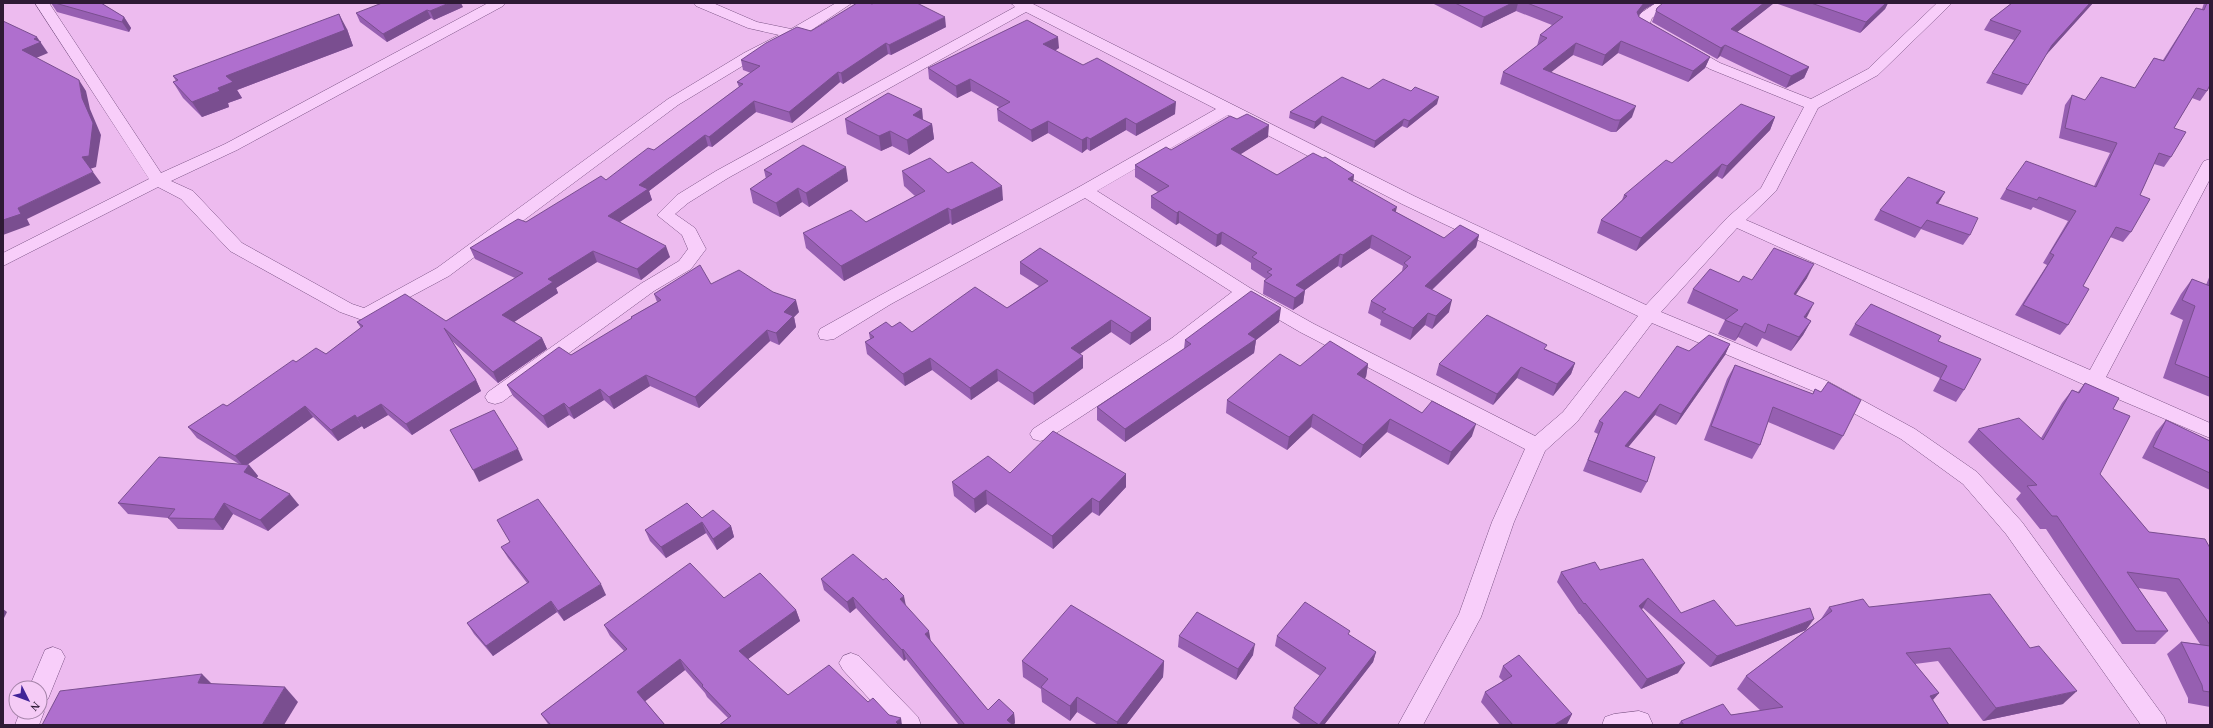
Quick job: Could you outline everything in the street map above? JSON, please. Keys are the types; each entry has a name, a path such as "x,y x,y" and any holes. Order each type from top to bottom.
{"street":[{"path":"42,3 158,181 188,196 236,247 346,308 365,315 443,272 673,102 749,56 793,34 845,3"},
{"path":"3,260 158,181 238,143 498,3"},
{"path":"701,3 753,25 793,34"},
{"path":"1665,3 1646,16 1642,24 1715,66 1812,105"},
{"path":"1410,725 1470,617 1503,522 1537,446 1570,417 1650,314 1734,221 1768,191 1812,105 1873,72 1945,3"},
{"path":"495,397 648,287 685,265 697,249 689,232 665,215 671,207 767,149 1022,5 1085,35 1228,110 1408,200 1650,314 1820,386 1908,434 1970,478 2014,528 2155,725"},
{"path":"827,334 1228,110"},
{"path":"2094,381 2210,164"},
{"path":"1085,191 1244,292 1307,328 1537,446"},
{"path":"1734,221 2210,431"},
{"path":"1040,434 1179,343 1244,292"},
{"path":"44,680 53,657"},
{"path":"851,663 909,725"},
{"path":"1614,725 1639,722 1641,725"}],"building":[{"path":"55,3 101,3 124,17 122,22"},
{"path":"382,3 449,3 430,11 427,10 383,34 356,13"},
{"path":"857,3 917,3 945,17 889,45 886,43 841,73 838,72 789,112 754,101 709,137 705,135 639,185 648,189 608,216 666,246 637,269 593,251 548,279 553,282 502,315 542,338 493,372 444,328 476,380 406,424 381,404 357,418 355,415 331,430 305,406 235,456 188,427 223,404 227,406 293,360 296,362 316,348 326,354 363,326 357,322 405,294 446,321 523,273 470,248 518,219 526,222 601,176 606,180 648,148 654,150 743,84 737,82 760,66 741,60 766,43 797,27 811,31"},
{"path":"1455,3 1512,3 1484,17"},
{"path":"1527,3 1644,3 1637,12 1639,17 1710,57 1693,71 1621,41 1605,55 1576,43 1543,69 1636,106 1620,120 1615,120 1503,72 1547,38 1540,35 1563,17"},
{"path":"1663,3 1764,3 1731,29 1809,67 1791,76 1725,45 1721,48 1656,11 1657,8"},
{"path":"1811,3 1886,3 1866,22"},
{"path":"2012,3 2090,3 2052,45 2028,85 1992,73 2021,31 1990,20"},
{"path":"2207,3 2210,3 2210,85 2207,91 2198,88 2174,128 2186,132 2171,157 2159,153 2140,195 2150,199 2131,232 2116,227 2083,286 2089,289 2068,325 2023,305 2054,255 2050,253 2076,211 2039,197 2037,200 2006,189 2026,161 2096,187 2117,143 2065,128 2072,95 2085,100 2101,77 2135,88 2154,58 2164,61 2196,8 2204,10"},
{"path":"339,14 345,30 226,76 233,82 218,88 220,91 192,102 173,82 178,80 173,76"},
{"path":"1027,20 1058,37 1043,44 1083,65 1097,58 1176,102 1136,124 1126,118 1090,139 1087,137 1082,140 1048,121 1031,130 997,109 1010,102 970,79 956,86 928,68"},
{"path":"3,21 37,37 34,39 41,42 22,50 79,80 82,98 93,123 89,156 82,157 93,172 18,208 21,214 3,220"},
{"path":"1342,77 1369,89 1383,79 1411,91 1415,87 1439,97 1409,121 1404,119 1375,141 1322,116 1315,122 1290,112"},
{"path":"888,93 922,109 913,115 932,124 907,140 890,131 879,136 845,119"},
{"path":"1741,104 1775,117 1727,166 1722,164 1641,238 1601,220 1627,196 1624,195 1666,160 1672,163"},
{"path":"1247,114 1269,125 1231,149 1277,175 1313,153 1323,158 1325,157 1354,175 1348,179 1397,207 1392,210 1444,238 1460,225 1479,235 1425,286 1452,300 1436,316 1428,313 1413,328 1382,312 1386,309 1371,301 1408,266 1404,263 1411,257 1372,235 1343,255 1340,254 1296,285 1305,290 1295,298 1264,281 1272,275 1267,272 1272,269 1252,257 1257,253 1222,232 1217,235 1179,211 1177,213 1151,196 1169,186 1135,165 1166,147 1171,150 1230,116 1237,119"},
{"path":"803,145 846,167 806,193 798,188 776,203 750,189 772,174 764,170"},
{"path":"930,158 948,173 972,162 1002,186 951,210 948,208 841,266 803,233 851,210 866,222 925,191 902,171"},
{"path":"1908,177 1945,192 1936,203 1978,218 1970,235 1927,220 1921,228 1880,210"},
{"path":"1040,248 1151,318 1131,333 1111,320 1071,348 1083,356 1033,393 997,369 970,388 930,358 903,374 865,342 874,337 869,333 886,322 892,327 900,322 912,332 975,287 1007,308 1048,281 1020,262"},
{"path":"1774,248 1814,264 1794,294 1814,303 1804,317 1811,321 1799,337 1768,324 1765,333 1745,323 1742,327 1725,320 1738,310 1693,289 1710,269 1739,282 1743,276 1752,280"},
{"path":"700,265 711,284 739,270 773,292 796,300 784,312 793,316 776,333 767,330 695,397 646,375 609,397 600,389 569,408 564,403 543,416 507,385 559,347 571,355 661,300 654,294"},
{"path":"2192,279 2210,286 2210,378 2175,364 2195,306 2182,300"},
{"path":"1251,291 1281,308 1248,334 1256,339 1125,429 1097,407 1191,344 1185,340"},
{"path":"1871,304 1941,336 1938,341 1981,359 1964,390 1940,379 1947,366 1855,324"},
{"path":"1487,315 1547,345 1544,349 1575,363 1557,384 1521,367 1497,394 1439,364"},
{"path":"1709,335 1730,344 1681,414 1660,404 1625,446 1655,457 1647,482 1588,460 1603,423 1599,421 1625,391 1639,398 1677,346 1689,351"},
{"path":"1330,341 1368,364 1357,374 1422,413 1432,401 1476,424 1451,452 1390,419 1363,445 1313,414 1289,437 1227,400 1280,354 1300,366"},
{"path":"1735,365 1813,394 1815,389 1821,392 1828,382 1861,400 1843,436 1773,407 1760,445 1711,426"},
{"path":"2085,383 2119,398 2113,409 2130,416 2100,474 2149,532 2205,539 2210,548 2210,625 2179,579 2127,572 2168,631 2136,631 2057,516 2052,516 2027,486 2037,485 1978,429 2019,418 2043,440 2072,390 2079,393"},
{"path":"494,410 518,449 473,470 450,430"},
{"path":"2166,420 2210,441 2210,473 2153,447"},
{"path":"1053,431 1126,474 1099,502 1092,498 1052,536 986,490 974,499 952,482 988,456 1010,473"},
{"path":"159,457 249,465 244,472 290,494 260,520 224,503 214,519 168,518 175,509 118,503"},
{"path":"538,499 601,584 558,611 551,601 486,646 467,623 529,582 501,547 510,542 497,520"},
{"path":"687,503 702,518 713,510 731,526 713,539 702,522 661,547 645,530"},
{"path":"853,554 883,580 886,578 904,596 900,599 929,631 925,634 988,710 999,699 1014,713 1007,720 1013,725 965,725 903,649 902,650 853,597 847,602 821,579"},
{"path":"1643,559 1681,613 1714,600 1736,626 1810,608 1814,619 1717,656 1648,598 1639,606 1685,663 1647,679 1585,603 1584,604 1561,572 1595,562 1600,570"},
{"path":"690,563 724,598 760,573 796,610 739,651 788,695 829,665 868,702 873,698 889,715 901,718 896,722 899,725 719,725 731,716 702,686 703,685 680,659 637,692 665,725 551,725 541,714 627,649 604,625"},
{"path":"1990,594 2030,648 2039,646 2077,691 1996,708 1950,648 1906,653 1939,693 1930,696 1949,725 1684,725 1681,721 1723,704 1731,715 1783,707 1746,676 1832,611 1829,607 1863,599 1869,607"},
{"path":"1305,602 1350,631 1348,634 1376,652 1319,725 1294,708 1326,668 1277,636"},
{"path":"1071,605 1164,661 1117,722 1077,697 1070,706 1041,687 1048,679 1022,661"},
{"path":"1197,612 1255,644 1238,669 1179,636"},
{"path":"2181,642 2210,646 2210,692 2203,691 2202,685"},
{"path":"1519,655 1572,714 1554,725 1513,725 1485,692 1512,676 1503,666"},
{"path":"202,674 198,683 285,687 262,725 42,725 45,720 48,720 48,714 60,691"}]}
